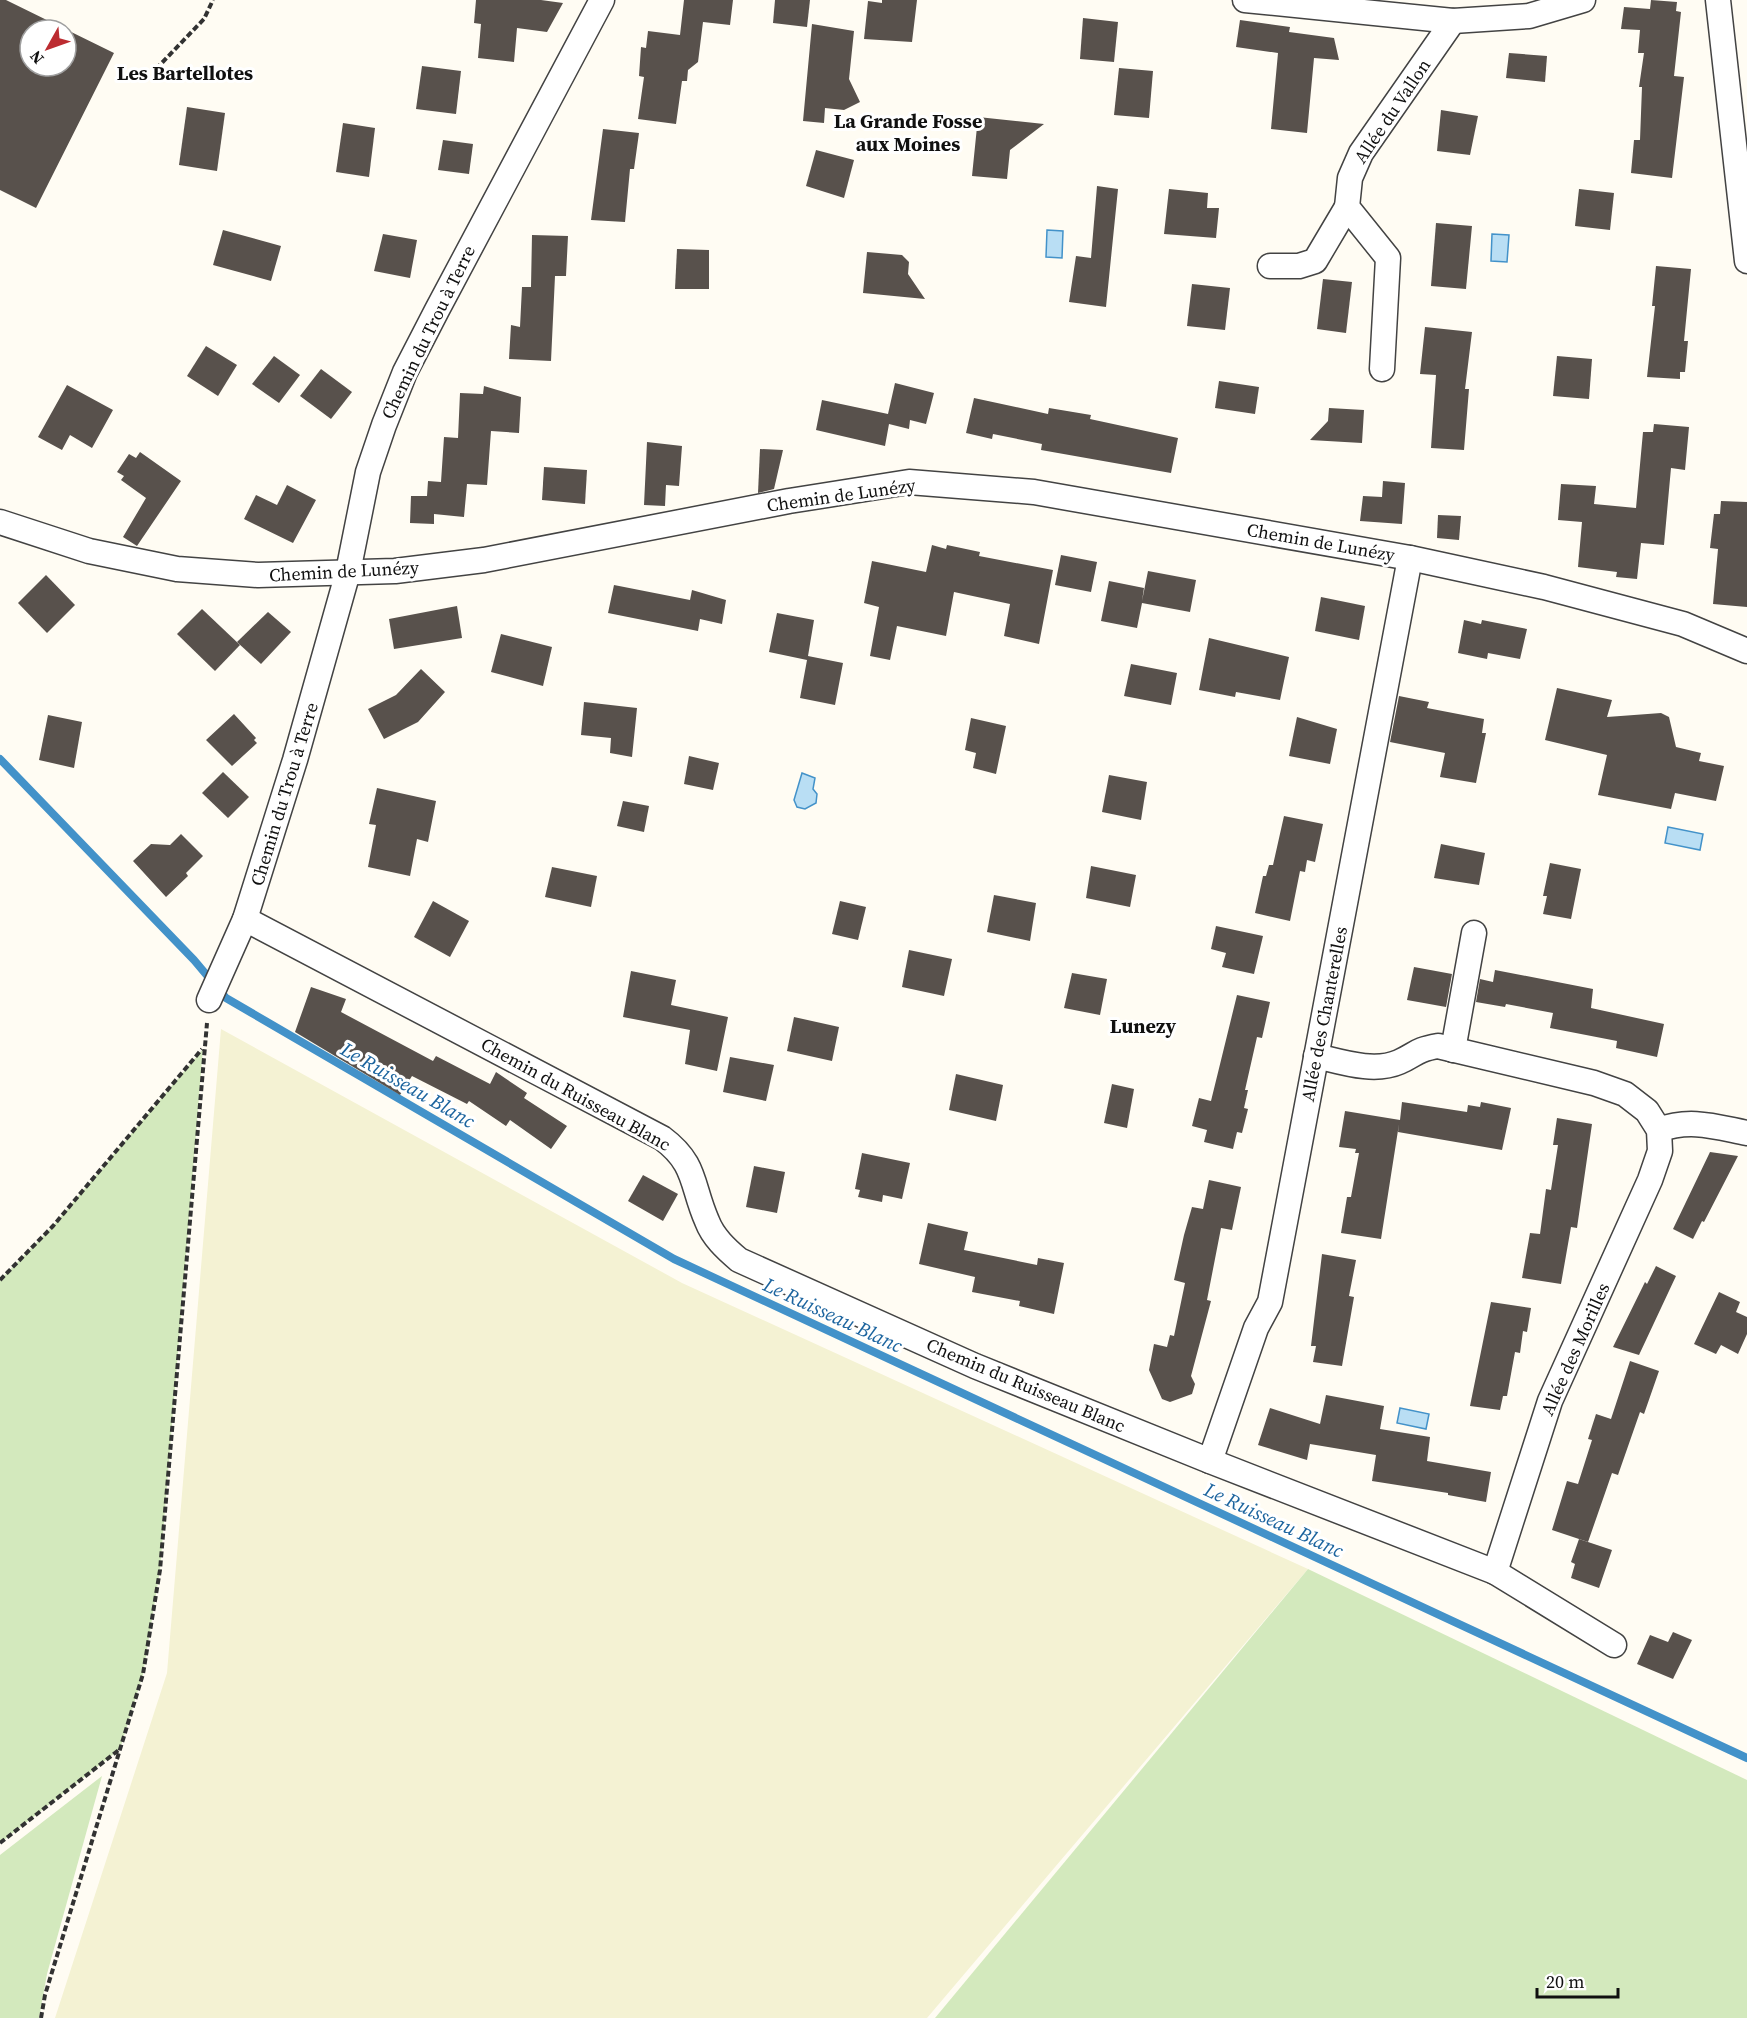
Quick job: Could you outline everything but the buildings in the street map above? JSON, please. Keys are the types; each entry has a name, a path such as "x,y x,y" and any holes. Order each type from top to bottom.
{"street":[{"name":"Chemin du Trou à Terre","path":"209,1000 246,919 296,760 348,572 368,472 405,372 486,215 602,0"},
{"path":"1245,0 1453,21 1529,16 1583,0"},
{"path":"1719,0 1747,261"},
{"name":"Allée du Vallon","path":"1270,266 1299,266 1315,261 1347,207 1350,178 1361,153 1453,21"},
{"path":"1347,207 1388,258 1382,369"},
{"name":"Chemin de Lunézy","path":"0,522 89,551 177,569 258,575 395,571 484,560 789,501 909,482 1045,494 1410,558 1544,587 1683,624 1747,651"},
{"name":"Allée des Chanterelles","path":"1210,1461 1256,1328 1270,1302 1410,558"},
{"name":"Chemin du Ruisseau Blanc","path":"246,919 662,1137 680,1151 691,1172 707,1222 720,1243 739,1260 975,1365 1210,1461 1495,1572 1614,1645"},
{"path":"1453,1050 1474,933"},
{"path":"1316,1056 1354,1064 1381,1066 1400,1062 1418,1049 1438,1046 1593,1083 1625,1094 1647,1111 1659,1130 1678,1123 1698,1123 1747,1133"},
{"name":"Allée des Morilles","path":"1495,1572 1550,1401 1650,1180 1660,1151 1659,1130"}],"path":[{"path":"156,69 204,19 213,0"},
{"path":"40,2018 45,1995 143,1674 160,1570 202,1049 209,1000"},
{"path":"0,1280 53,1226 202,1049"},
{"path":"0,1843 120,1749"}],"shaded area":[{"path":"221,1029 682,1283 1308,1569 927,2018 55,2018 167,1673"}],"green space":[{"path":"203,1049 160,1570 143,1674 120,1749 0,1843 0,1280 53,1226"},
{"path":"1308,1569 1747,1780 1747,2018 935,2018"},
{"path":"102,1776 47,1974 39,2018 0,2018 0,1855"}],"water":[{"path":"1047,230 1063,231 1062,258 1046,257"},
{"path":"1492,234 1509,235 1507,262 1491,261"},
{"path":"802,773 815,778 813,789 817,794 816,803 805,809 797,807 794,800"},
{"path":"1668,827 1703,834 1700,850 1665,843"},
{"path":"1400,1408 1429,1414 1426,1429 1397,1423"}],"waterway":[{"name":"Le Ruisseau Blanc","path":"0,759 194,960 226,998 674,1259 1747,1758"}],"district":[{"name":"Les Bartellotes","path":"185,73"},
{"name":"La Grande Fosse aux Moines","path":"908,132"},
{"name":"Lunezy","path":"1143,1026"}]}
